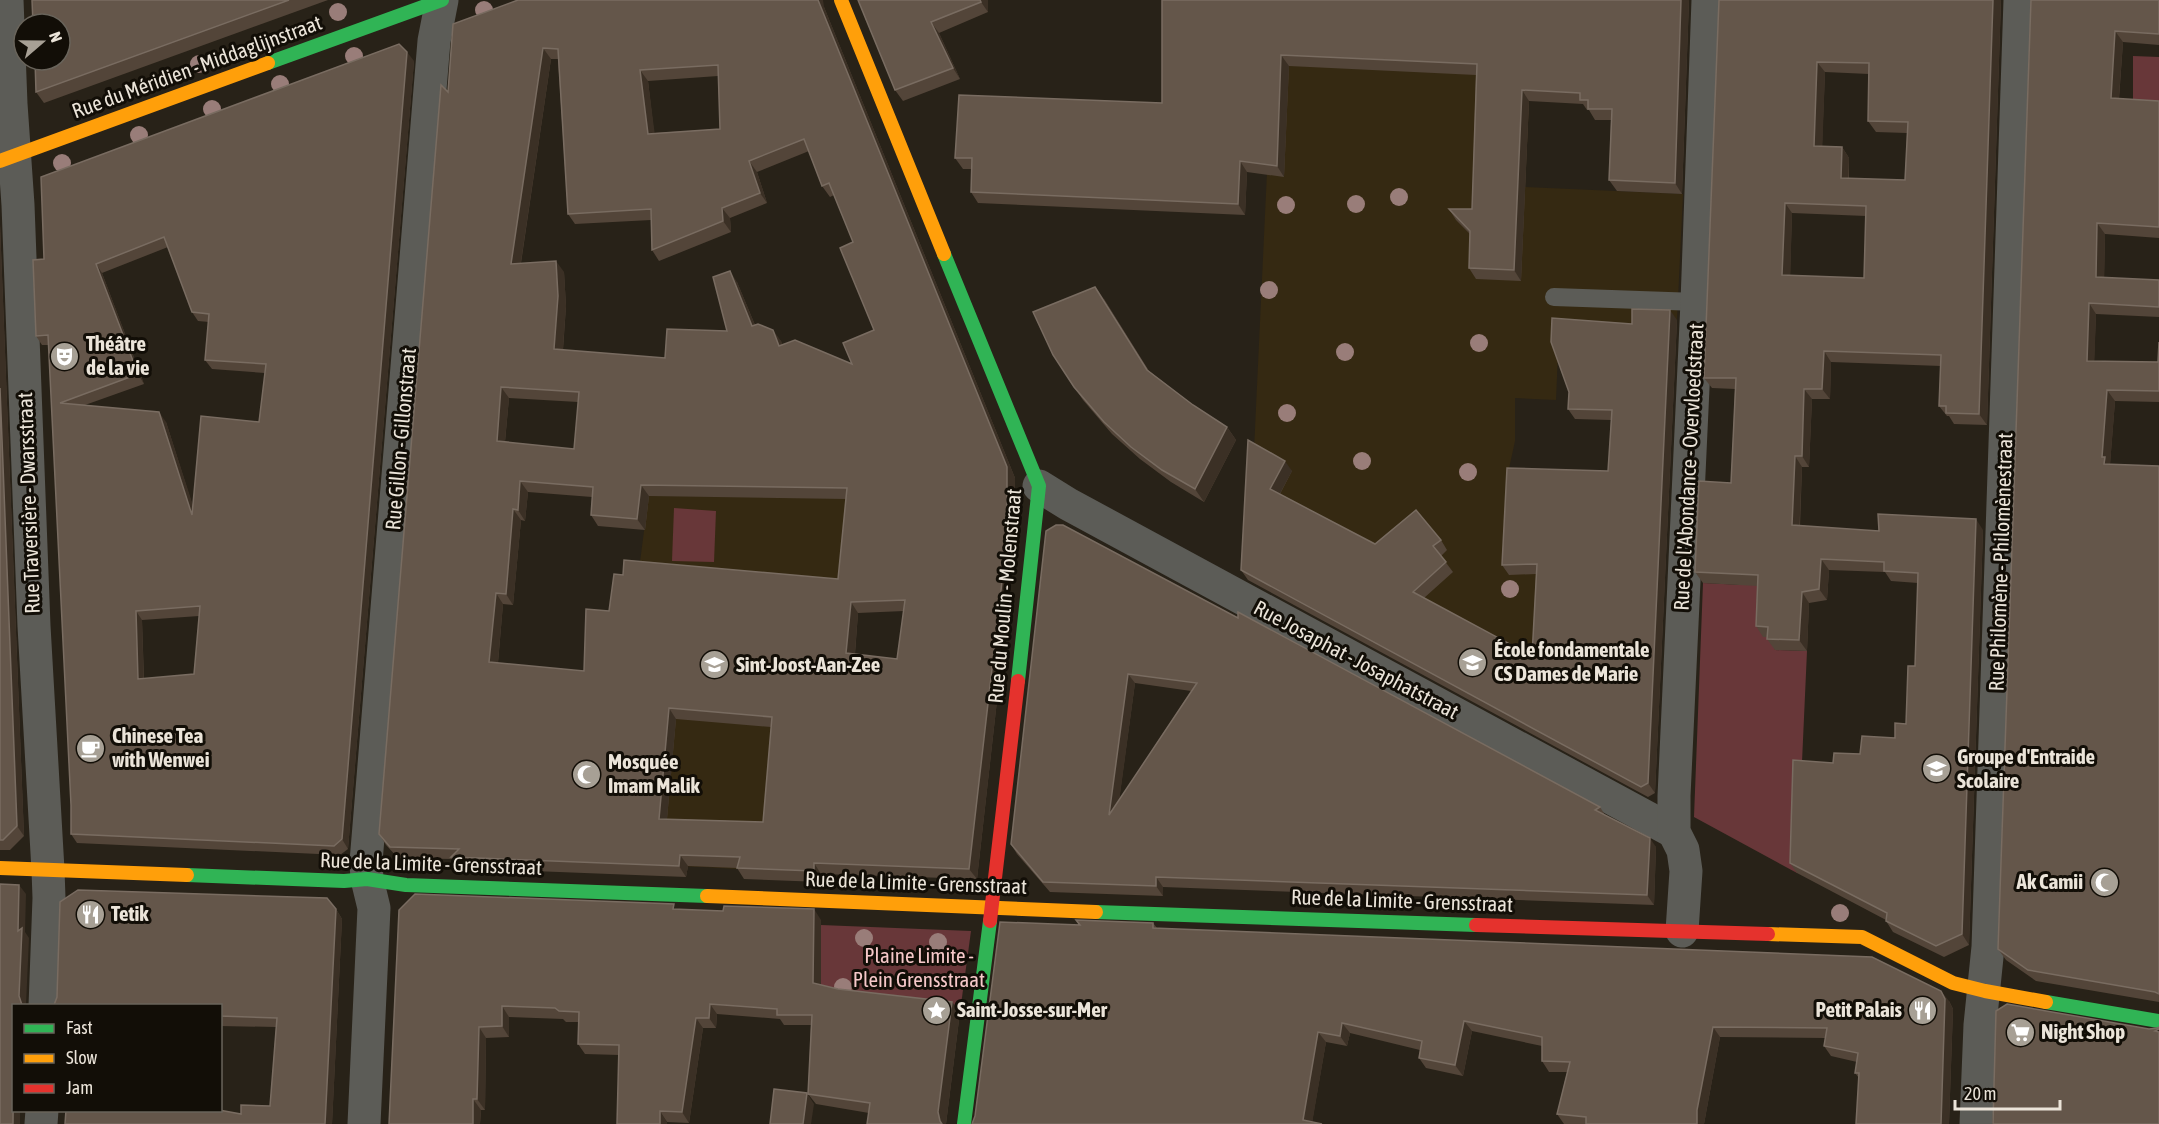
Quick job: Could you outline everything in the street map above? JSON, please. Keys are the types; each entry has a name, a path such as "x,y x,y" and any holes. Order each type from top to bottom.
{"street":[{"name":"Rue Traversière - Dwarsstraat","path":"8,0 7,158 18,205 34,638 48,870 45,1004"},
{"name":"Rue du Méridien - Middaglijnstraat","path":"7,158 442,0"},
{"name":"Rue Gillon - Gillonstraat","path":"364,1124 374,908 367,879 366,862 434,41 442,0"},
{"name":"Rue du Moulin - Molenstraat","path":"841,0 1039,486 964,1124"},
{"name":"Rue de l'Abondance - Overvloedstraat","path":"1682,931 1686,871 1683,850 1674,832 1674,796 1708,0"},
{"name":"Rue Philomène - Philomènestraat","path":"1976,1124 1980,1025 1985,991 1989,924 2020,0"},
{"name":"Rue Josaphat - Josaphatstraat","path":"1039,486 1068,504 1674,832"},
{"name":"Rue de la Limite - Grensstraat","path":"0,868 344,881 367,879 406,885 991,908 1862,937 1946,981 1985,991 2159,1021"}],"lane":[{"path":"1554,297 1696,302"}],"shaded area":[{"path":"1531,60 1525,187 1683,194 1677,320 1639,334 1559,329 1556,400 1515,398 1515,441 1507,478 1562,529 1559,676 1248,579 1272,65"},
{"name":"Sint-Joost-Aan-Zee","path":"652,470 857,471 825,874 641,865 632,623"}],"green space":[{"path":"2133,56 2159,57 2159,111 2133,110"},
{"path":"674,508 716,511 714,562 672,561"},
{"path":"1766,568 1775,650 1807,651 1797,873 1694,817 1703,583 1743,585"},
{"name":"Plaine Limite - Plein Grensstraat","path":"821,925 971,931 960,1012 820,994"}],"building":[{"path":"32,0 289,0 36,92 35,72 72,72 72,12 32,12"},
{"path":"518,0 818,0 1007,467 1007,538 969,869 814,863 814,871 737,868 740,857 680,855 679,866 451,857 459,849 390,847 379,834 441,85 448,92 453,24","holes":["543,48 558,49 568,214 651,209 652,250 723,221 722,208 760,193 749,161 804,139 822,186 829,183 853,242 840,248 874,330 843,343 852,364 795,340 779,346 773,330 758,324 752,326 730,271 713,277 727,331 667,329 665,358 554,349 558,296 556,261 511,264","718,65 720,129 648,134 640,70","501,387 579,392 574,449 497,441","520,481 593,487 591,515 637,519 641,485 847,488 838,579 624,560 623,575 614,574 609,611 586,609 584,671 489,662 496,593 506,594 513,509 518,510","905,600 897,659 846,653 851,602","669,708 772,717 763,822 659,819"]},
{"path":"858,0 980,0 981,2 931,22 953,68 895,90"},
{"path":"1162,0 1681,0 1675,183 1609,180 1612,109 1588,109 1588,100 1580,100 1580,93 1522,90 1514,270 1469,268 1470,231 1449,209 1472,209 1477,64 1281,55 1277,166 1240,161 1238,204 971,192 972,158 955,158 959,95 1162,103"},
{"path":"1719,0 1993,0 1979,414 1946,413 1946,406 1939,406 1941,355 1824,351 1822,389 1804,389 1802,456 1795,456 1792,525 1879,531 1878,514 1976,519 1962,934 1936,946 1886,921 1887,913 1790,863 1793,760 1833,763 1834,753 1860,754 1862,736 1895,738 1895,723 1906,724 1908,666 1915,666 1918,573 1884,571 1884,562 1821,559 1819,589 1802,592 1799,640 1767,639 1768,627 1756,626 1758,575 1695,572 1699,481 1731,483 1736,378 1704,378","holes":["1817,62 1869,63 1868,121 1908,122 1905,180 1841,178 1842,147 1814,146","1785,203 1866,206 1864,278 1782,275"]},
{"path":"2031,0 2159,0 2159,34 2115,31 2111,98 2159,101 2159,227 2097,223 2096,277 2159,280 2159,307 2089,303 2087,361 2158,362 2159,342 2159,391 2107,390 2102,457 2105,457 2104,464 2159,466 2159,994 2028,970 1998,949"},
{"path":"399,44 407,52 342,839 334,846 71,834 48,335 36,336 33,260 44,259 41,177","holes":["164,237 192,312 209,314 205,360 266,364 259,422 201,416 192,515 159,412 60,403 138,374 96,264","200,606 194,674 138,679 136,611"]},
{"path":"1095,287 1147,370 1193,405 1227,427 1195,489 1162,470 1131,447 1104,422 1074,387 1053,355 1033,312"},
{"path":"1632,309 1670,310 1648,783 1641,787 1241,570 1248,440 1285,461 1270,489 1375,544 1416,510 1441,540 1433,546 1446,562 1413,592 1532,656 1537,564 1502,565 1507,468 1608,471 1612,410 1568,409 1569,392 1551,342 1552,318 1632,324"},
{"path":"0,388 17,826 3,840 0,840"},
{"path":"1056,525 1063,525 1238,618 1238,612 1600,807 1595,810 1650,838 1647,895 1156,877 1156,886 1043,882 1011,844 1046,531","holes":["1128,674 1197,683 1109,815"]},
{"path":"0,884 19,885 18,931 22,928 19,996 22,1004 12,1004 13,1124 0,1124"},
{"path":"78,890 327,898 336,909 325,1124 65,1124 66,1112 222,1111 241,1114 241,1105 270,1106 277,1018 222,1016 222,1004 54,1004 57,997 60,902"},
{"path":"415,894 674,904 673,909 723,911 724,906 814,909 813,983 838,989 952,1002 938,1112 942,1124 867,1124 870,1103 808,1094 812,1015 777,1015 777,1009 710,1004 709,1018 696,1018 682,1112 660,1111 660,1124 617,1124 619,1045 578,1044 579,1012 559,1011 555,1008 502,1006 502,1026 479,1027 477,1099 473,1099 473,1124 389,1124 399,910"},
{"path":"1076,920 1153,923 1153,928 1872,957 1941,991 1945,999 1941,1124 1856,1124 1859,1073 1855,1073 1858,1053 1824,1046 1827,1028 1713,1027 1697,1110 1697,1124 1586,1124 1586,1117 1557,1114 1570,1062 1542,1061 1542,1037 1464,1021 1455,1065 1419,1058 1422,1041 1342,1023 1340,1036 1318,1032 1303,1120 1322,1124 972,1124 975,1116 1000,922 1080,925"},
{"path":"2007,1004 2149,1029 2159,1027 2155,1031 2159,1032 2159,1124 1993,1124 1996,1011"},
{"path":"774,1089 807,1093 803,1124 770,1124"}],"traffic: fast":[{"path":"268,63 442,0"},
{"path":"944,254 1039,486 1018,681"},
{"path":"187,875 344,881 367,879 406,885 707,896"},
{"path":"1096,912 1476,925"},
{"path":"964,1124 990,921"},
{"path":"2046,1002 2159,1021"}],"traffic: slow":[{"path":"841,0 944,254"},
{"path":"0,161 268,63"},
{"path":"0,868 187,875"},
{"path":"707,896 1096,912"},
{"path":"1768,934 1862,937 1953,983 2046,1002"}],"traffic: jam":[{"path":"990,921 1018,681"},
{"path":"1476,925 1768,934"}],"place":[{"name":"Théâtre de la vie","path":"65,356"},
{"name":"École fondamentale CS Dames de Marie","path":"1473,662"},
{"name":"Sint-Joost-Aan-Zee","path":"715,665"},
{"name":"Chinese Tea with Wenwei","path":"91,748"},
{"name":"Groupe d'Entraide Scolaire","path":"1936,769"},
{"name":"Mosquée Imam Malik","path":"587,774"},
{"name":"Ak Camii","path":"2104,882"},
{"name":"Tetik","path":"90,914"},
{"name":"Saint-Josse-sur-Mer","path":"936,1010"},
{"name":"Petit Palais","path":"1923,1010"},
{"name":"Night Shop","path":"2020,1032"}]}
